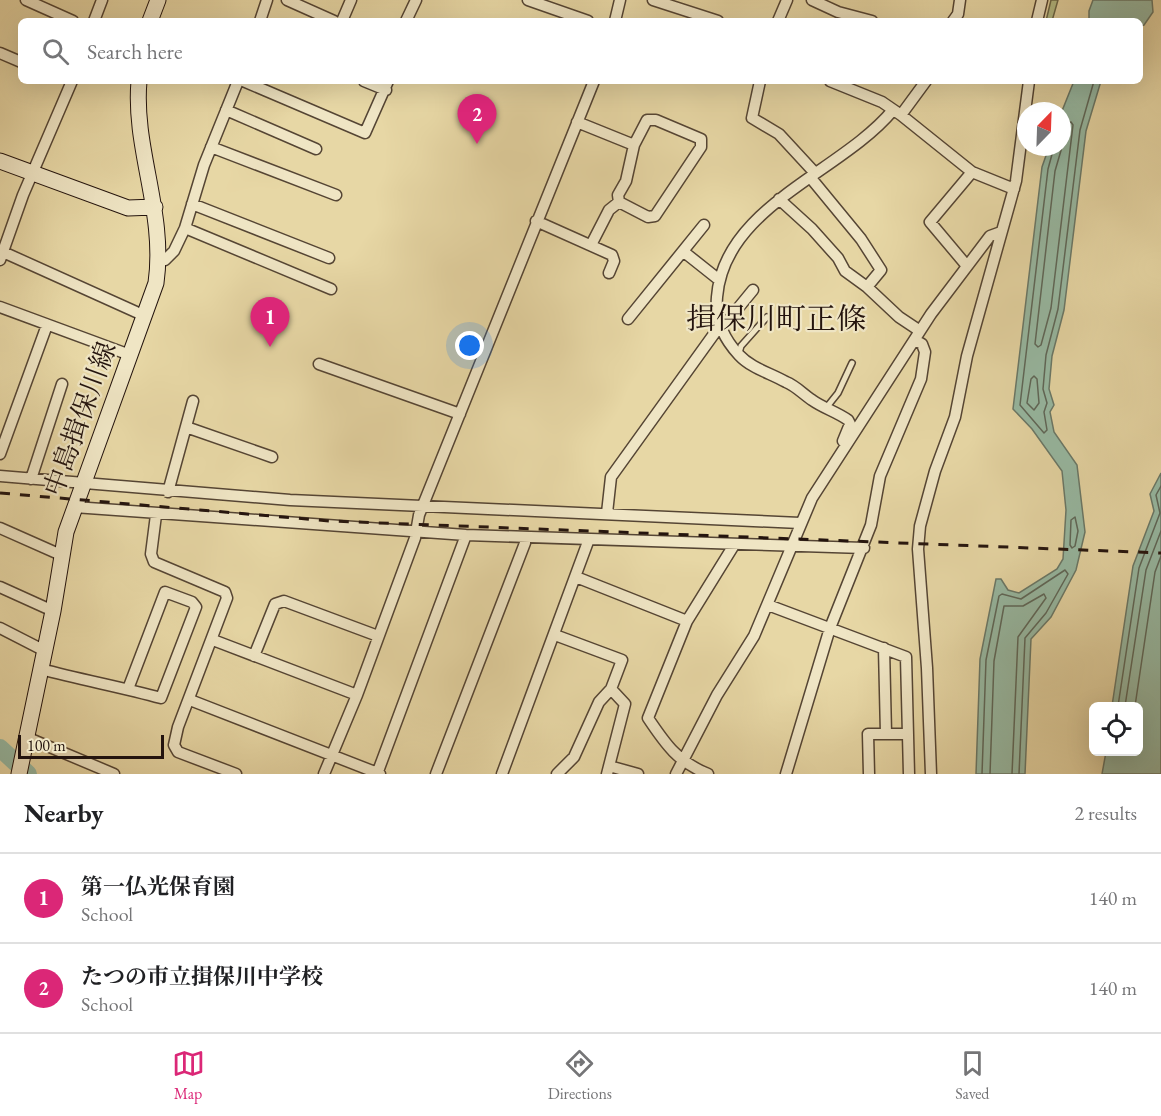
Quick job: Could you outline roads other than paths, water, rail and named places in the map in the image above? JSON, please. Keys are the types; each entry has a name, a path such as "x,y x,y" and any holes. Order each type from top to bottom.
{"main road":[{"path":"151,18 158,0"},
{"name":"中島揖保川線","path":"19,774 53,611 61,555 74,507 145,316 154,289 159,261 155,207 140,119 138,84"},
{"path":"0,161 128,208 155,207"}],"street":[{"path":"26,0 66,18"},
{"path":"95,18 102,0"},
{"path":"261,18 267,0"},
{"path":"287,0 327,18"},
{"path":"343,18 351,0"},
{"path":"528,0 579,18"},
{"path":"616,18 620,0"},
{"path":"653,0 682,15 700,18"},
{"path":"779,18 787,0"},
{"path":"955,18 958,14 960,0"},
{"path":"1038,18 1042,0"},
{"path":"407,18 413,1"},
{"path":"819,1 864,18"},
{"path":"0,53 18,61"},
{"path":"70,84 2,256 145,316"},
{"path":"159,261 165,260 174,251 185,228 211,147 237,84"},
{"path":"250,84 365,133 387,86"},
{"path":"324,774 357,696 423,507 593,84"},
{"path":"759,84 752,118 779,134 861,239 881,270 867,287"},
{"path":"838,84 859,92 897,112 972,172 1014,189"},
{"path":"843,450 843,441 850,424 848,420 789,383 748,363 738,355 720,328 716,303 718,279 739,241 779,198 848,151 897,112 923,84"},
{"path":"931,774 927,668 918,549 920,526 935,471 955,417 967,356 1020,166 1029,84"},
{"path":"226,110 316,149"},
{"path":"647,120 657,120 701,139 701,147 656,216 648,217 619,202 618,195 627,181 634,145 647,120"},
{"path":"577,122 634,145"},
{"path":"211,147 336,195"},
{"path":"967,266 930,222 972,172"},
{"path":"779,198 812,229 838,258 845,270 867,287 918,336 925,352 921,379 880,476 871,525 864,548 830,628 786,774"},
{"path":"591,245 609,210 619,202"},
{"path":"192,204 329,258"},
{"path":"536,221 612,255 615,261 609,273"},
{"path":"628,319 704,225"},
{"path":"185,228 331,289"},
{"path":"676,774 717,695 754,636 800,523 843,450 967,266 990,236 1001,232"},
{"path":"684,252 718,279"},
{"path":"607,513 610,477 720,328 753,290"},
{"path":"0,307 130,356"},
{"path":"0,454 47,325"},
{"path":"319,364 460,414"},
{"path":"31,479 62,384"},
{"path":"168,492 193,401"},
{"path":"186,427 272,457"},
{"path":"0,476 168,492 423,507 793,520 800,523"},
{"path":"74,507 156,515 466,535 864,548"},
{"path":"156,515 151,554 154,562 225,592 227,598 213,640 178,727 174,745 178,752 236,774"},
{"path":"0,528 61,555"},
{"path":"190,700 378,774 466,535"},
{"path":"436,774 525,543 525,537"},
{"path":"502,774 589,539"},
{"path":"708,774 687,766 668,748 648,718 687,621 734,545"},
{"path":"576,577 687,621"},
{"path":"0,587 53,611"},
{"path":"41,669 95,684 107,683 128,689 161,698 196,607 192,602 165,592 128,689"},
{"path":"254,656 274,604 284,600 378,636"},
{"path":"768,605 906,657 909,774"},
{"path":"0,628 45,651"},
{"path":"555,634 622,660 611,689 598,702 574,757 557,774"},
{"path":"213,640 357,696"},
{"path":"884,648 886,734"},
{"path":"611,689 625,704 608,770 638,774"},
{"path":"868,774 868,734 908,734"},
{"path":"26,739 114,774"}],"lane":[{"path":"738,355 741,346 767,317"},
{"path":"826,408 838,393 852,363"}],"water":[{"path":"1093,0 1152,0 1153,12 1143,25 1143,18 1089,18"},
{"path":"1073,84 1100,84 1086,131 1064,310 1052,356 1049,389 1054,405 1050,412 1054,432 1077,465 1085,532 1076,570 1051,617 1031,639 1025,774 976,774 980,659 996,579 1001,579 1008,590 1019,593 1057,569 1063,559 1066,510 1062,471 1032,429 1013,409 1042,167 1046,156 1071,156 1071,102 1066,102"},
{"path":"1161,473 1161,774 1102,774 1105,756 1143,756 1143,702 1113,702 1133,566 1154,511 1150,494"}],"waterway":[{"path":"0,748 28,774"}],"railway":[{"path":"0,493 330,521 1161,553"}],"place":[{"name":"たつの市立揖保川中学校","path":"477,144"},
{"name":"第一仏光保育園","path":"270,347"}],"district":[{"name":"揖保川町正條","path":"776,319"}]}
